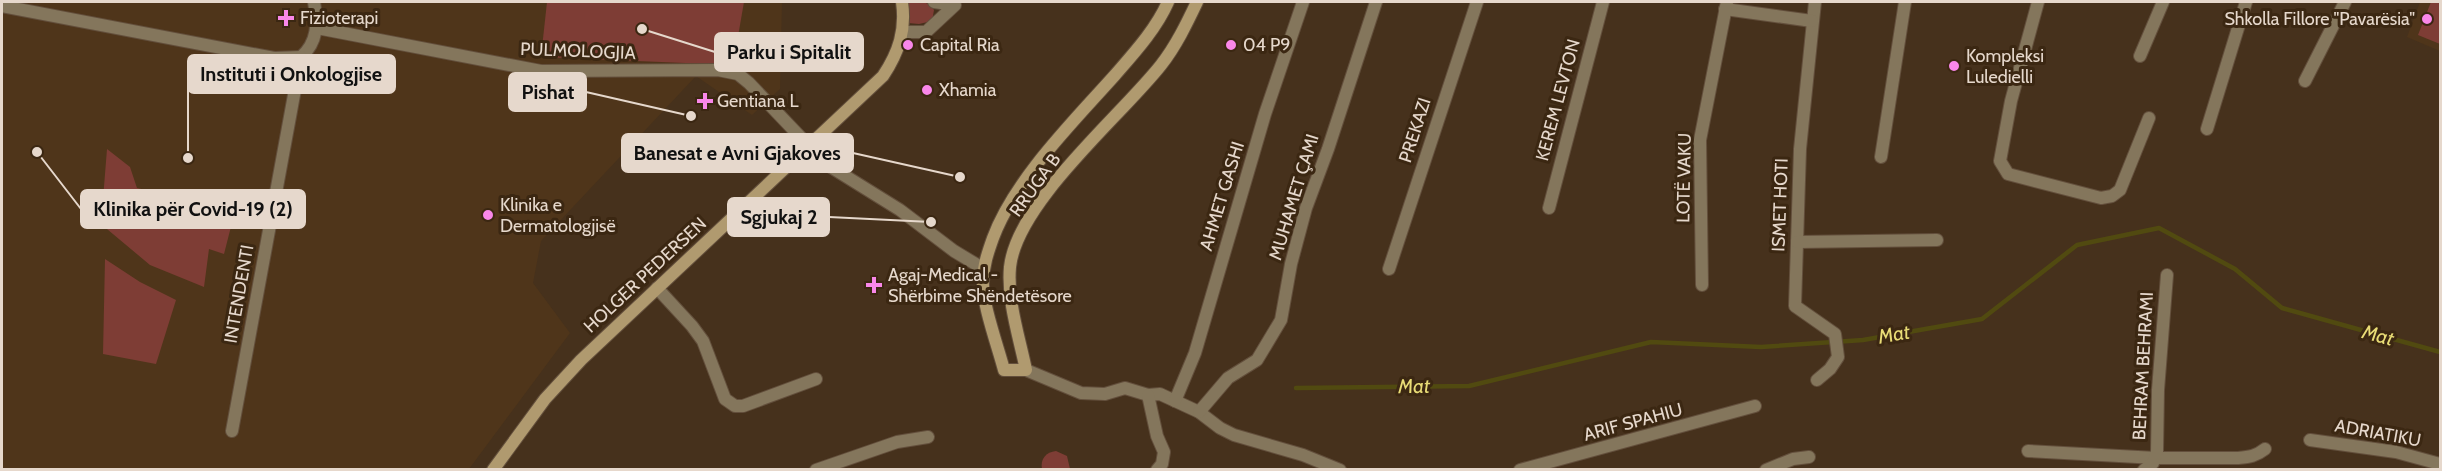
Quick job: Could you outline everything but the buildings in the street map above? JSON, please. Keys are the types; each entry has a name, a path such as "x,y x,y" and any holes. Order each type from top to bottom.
{"main road":[{"name":"HOLGER PEDERSEN","path":"493,470 528,420 561,380 883,76 893,60 903,32 902,2"},
{"name":"RRUGA B","path":"1168,2 1137,50 1065,131 1014,196 997,228 984,269 982,284 1004,370 1026,370 1009,286 1011,263 1020,237 1037,207 1085,147 1162,64 1197,2"}],"street":[{"path":"2,6 284,58 301,57 312,45 317,28 314,2"},
{"path":"934,2 961,4"},
{"name":"AHMET GASHI","path":"1175,401 1195,353 1265,114 1303,2"},
{"name":"MUHAMET ÇAMI","path":"1199,412 1228,378 1257,360 1281,320 1291,264 1306,207 1328,149 1376,2"},
{"name":"PREKAZI","path":"1389,269 1477,2"},
{"name":"KEREM LEVTON","path":"1549,208 1603,2"},
{"name":"ISMET HOTI","path":"1815,2 1800,148 1795,306 1835,334 1838,357 1830,369 1816,380"},
{"path":"1881,157 1905,2"},
{"path":"2038,2 2011,102 2000,161 2008,174 2101,198 2112,196 2120,190 2149,118"},
{"path":"2140,56 2163,2"},
{"path":"2207,129 2246,2"},
{"path":"2306,81 2345,2"},
{"path":"903,32 926,32 961,4"},
{"path":"1726,5 1812,21"},
{"name":"LOTË VAKU","path":"1702,285 1700,141 1726,5"},
{"name":"PULMOLOGJIA","path":"317,28 541,71 699,69 729,71 738,74 826,164 900,210 954,252 984,269"},
{"name":"INTENDENTI","path":"232,431 301,57"},
{"path":"1797,242 1937,240"},
{"name":"BEHRAM BEHRAMI","path":"2144,470 2156,458 2158,379 2167,275"},
{"path":"657,288 703,341 725,399 729,403 743,406 816,379"},
{"path":"1026,370 1081,393 1105,394 1125,388 1148,395 1160,394 1199,412 1220,428 1234,435 1303,455 1340,470"},
{"path":"1148,395 1157,436 1164,452 1162,464 1157,470"},
{"name":"ARIF SPAHIU","path":"1520,470 1755,406"},
{"path":"816,470 897,442 928,437"},
{"name":"ADRIATIKU","path":"2310,440 2396,452 2440,464"},
{"path":"2156,458 2250,457 2259,454 2265,448"},
{"name":"BEHRAM BEHRAMI","path":"2028,451 2156,458"},
{"path":"1766,470 1793,459 1809,457"}],"shaded area":[{"path":"2,2 782,2 780,89 752,115 696,76 541,241 533,283 570,333 469,469 2,469"},
{"path":"547,2 744,2 733,65 541,57"},
{"path":"907,2 923,2 932,7 934,10 932,21 919,24 908,23"},
{"name":"Shkolla Fillore \"Pavarësia\"","path":"2420,2 2440,2 2440,51 2407,37"},
{"path":"2431,2 2440,2 2440,44 2418,35"},
{"path":"107,149 130,167 137,188 219,207 222,198 237,203 224,254 209,249 204,287 150,265 101,224"},
{"path":"105,259 140,282 176,300 156,364 103,354"},
{"path":"1056,451 1067,456 1070,469 1042,469 1044,457"}],"waterway":[{"name":"Mat","path":"1296,388 1469,386 1651,342 1761,347 1863,340 1982,319 2077,245 2159,228 2235,269 2282,308 2440,352"}],"place":[{"name":"Fizioterapi","path":"286,18"},
{"name":"Shkolla Fillore \"Pavarësia\"","path":"2427,19"},
{"name":"Parku i Spitalit","path":"642,29"},
{"name":"Capital Ria","path":"908,45"},
{"name":"04 P9","path":"1231,45"},
{"name":"Kompleksi Luledielli","path":"1954,66"},
{"name":"Xhamia","path":"927,90"},
{"name":"Gentiana L","path":"705,101"},
{"name":"Pishat","path":"691,116"},
{"name":"Klinika për Covid-19 (2)","path":"37,152"},
{"name":"Instituti i Onkologjise","path":"188,158"},
{"name":"Banesat e Avni Gjakoves","path":"960,177"},
{"name":"Klinika e Dermatologjisë","path":"488,215"},
{"name":"Sgjukaj 2","path":"931,222"},
{"name":"Agaj-Medical - Shërbime Shëndetësore","path":"874,285"}]}
